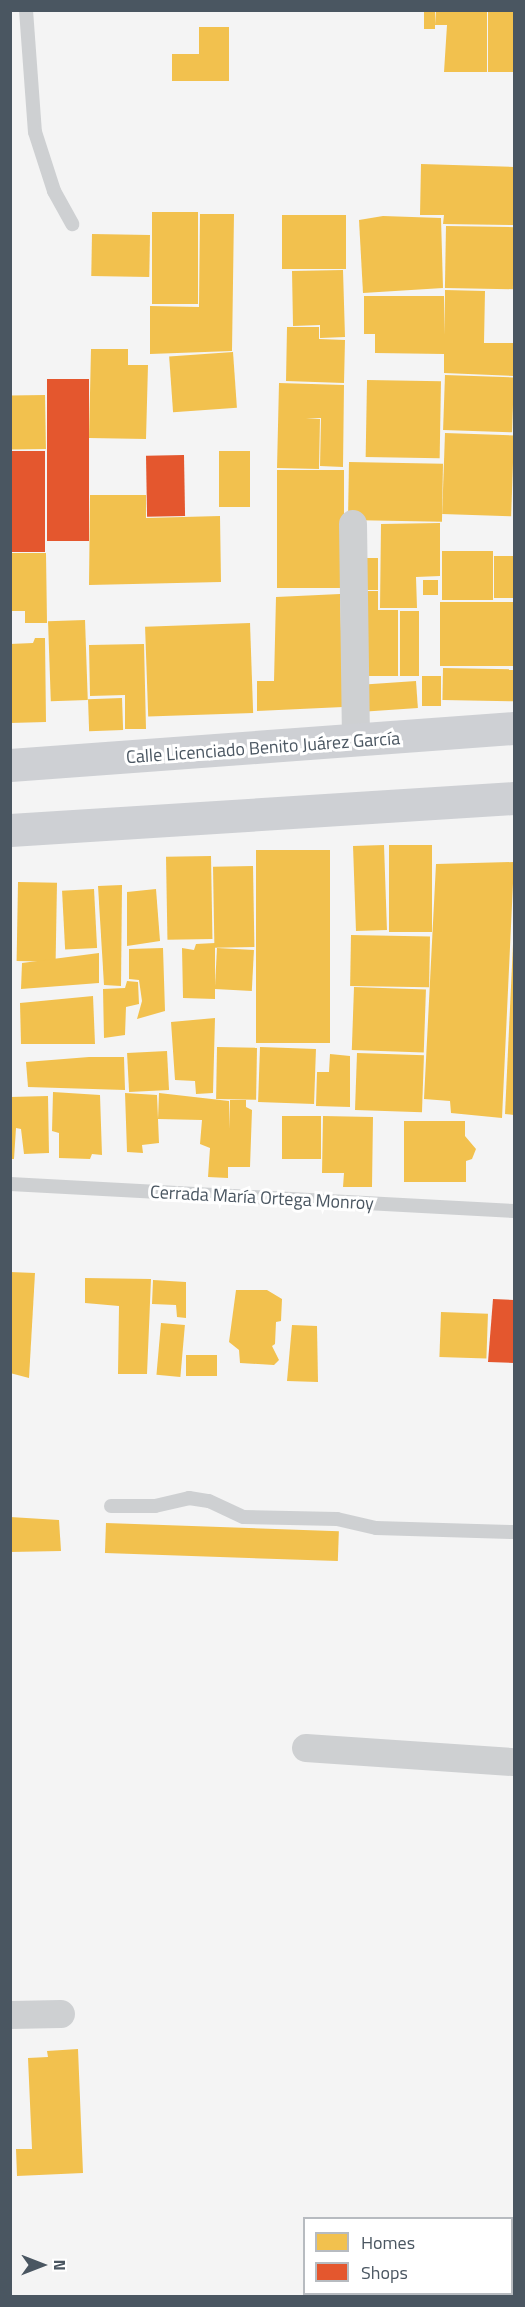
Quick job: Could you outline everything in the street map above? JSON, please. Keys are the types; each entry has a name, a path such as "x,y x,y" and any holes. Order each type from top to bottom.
{"street":[{"path":"353,524 356,742"},
{"name":"Calle Licenciado Benito Juárez García","path":"10,765 356,742 514,728"},
{"path":"10,830 514,798"},
{"path":"306,1748 514,1762"},
{"path":"10,2015 61,2014"}],"lane":[{"path":"26,10 35,132 54,191 72,224"},
{"name":"Cerrada María Ortega Monroy","path":"10,1184 514,1212"},
{"path":"111,1506 155,1506 189,1498 209,1501 244,1517 337,1519 376,1528 514,1532"}],"building: Homes":[{"path":"424,10 435,10 435,29 424,29"},
{"path":"436,10 487,10 487,72 444,72 447,25 435,25"},
{"path":"488,10 514,10 514,72 488,72"},
{"path":"199,27 229,27 229,81 172,81 172,54 199,54"},
{"path":"421,164 514,167 514,225 443,224 444,215 420,215"},
{"path":"152,212 198,212 198,304 152,304"},
{"path":"200,214 234,214 232,351 150,354 150,306 199,307"},
{"path":"282,215 346,215 346,269 282,269"},
{"path":"383,216 441,218 443,288 363,293 359,220"},
{"path":"446,226 514,227 513,289 445,288"},
{"path":"92,234 150,235 149,277 91,276"},
{"path":"343,270 345,337 320,338 320,325 293,326 292,271"},
{"path":"445,290 485,291 484,343 514,343 514,376 444,373 444,354 375,353 375,334 364,334 364,296 444,296 445,335"},
{"path":"287,327 319,327 319,339 345,340 344,383 286,381"},
{"path":"91,349 128,349 128,365 148,365 146,439 89,438"},
{"path":"233,352 237,408 173,412 169,356"},
{"path":"445,375 514,377 512,432 443,430"},
{"path":"367,380 441,381 440,458 366,457"},
{"path":"279,383 344,385 343,467 320,466 321,418 306,418 320,419 319,469 277,468"},
{"path":"45,395 46,449 11,450 10,396"},
{"path":"445,433 514,435 511,516 442,514"},
{"path":"219,451 250,451 250,507 219,507"},
{"path":"349,462 443,464 442,522 348,520"},
{"path":"277,470 344,470 344,588 277,588"},
{"path":"90,495 146,495 146,518 220,516 221,582 89,585"},
{"path":"440,523 440,576 416,577 417,608 380,608 381,524"},
{"path":"442,551 493,551 493,600 442,600"},
{"path":"10,553 46,553 47,623 25,623 25,611 10,611"},
{"path":"494,556 514,556 514,598 494,598"},
{"path":"358,558 378,558 378,590 358,590"},
{"path":"423,580 438,580 438,595 423,595"},
{"path":"359,591 378,591 378,610 398,610 398,676 360,676"},
{"path":"340,594 343,707 257,711 257,681 274,681 276,597"},
{"path":"440,602 514,602 514,666 440,666"},
{"path":"400,611 419,611 419,676 400,676"},
{"path":"85,620 88,700 51,701 48,621"},
{"path":"250,623 253,713 148,717 145,627"},
{"path":"35,638 45,638 46,722 10,723 10,644 33,643"},
{"path":"144,644 146,729 125,729 125,695 90,696 89,645"},
{"path":"443,668 514,669 513,701 442,700"},
{"path":"422,676 441,676 441,706 422,706"},
{"path":"416,681 418,708 363,712 361,685"},
{"path":"122,698 123,730 89,731 88,699"},
{"path":"384,845 387,930 356,931 353,846"},
{"path":"389,845 432,845 432,932 389,932"},
{"path":"256,850 330,850 330,1043 256,1043"},
{"path":"211,856 212,939 167,940 166,857"},
{"path":"514,862 502,1118 451,1113 450,1101 424,1099 436,864"},
{"path":"253,866 254,947 214,948 213,867"},
{"path":"18,882 57,883 56,962 17,961"},
{"path":"122,885 121,986 104,985 98,886"},
{"path":"94,889 97,948 65,950 62,891"},
{"path":"156,889 160,941 127,946 127,892"},
{"path":"351,935 430,936 429,987 350,986"},
{"path":"215,943 215,999 183,998 182,948 194,950 196,944"},
{"path":"514,945 514,1115 505,1114"},
{"path":"163,948 165,1011 137,1019 142,1001 139,980 129,979 129,949"},
{"path":"217,948 254,950 252,991 215,989"},
{"path":"99,953 99,983 21,989 22,963"},
{"path":"127,981 138,982 139,1004 126,1007 125,1035 104,1038 103,989 125,988"},
{"path":"354,987 426,990 424,1052 352,1050"},
{"path":"93,996 95,1044 21,1044 20,1003"},
{"path":"215,1018 213,1093 196,1094 195,1081 175,1080 171,1022"},
{"path":"217,1047 257,1048 256,1100 216,1099"},
{"path":"260,1047 316,1049 314,1104 258,1102"},
{"path":"167,1051 169,1090 129,1092 127,1053"},
{"path":"357,1053 424,1055 422,1112 355,1110"},
{"path":"330,1054 350,1056 350,1107 316,1106 317,1072 329,1072"},
{"path":"124,1057 125,1090 28,1087 26,1062"},
{"path":"53,1092 100,1095 102,1155 92,1154 90,1159 59,1158 59,1133 52,1131"},
{"path":"125,1093 157,1095 159,1143 142,1145 143,1153 127,1152"},
{"path":"159,1093 229,1101 229,1129 230,1100 246,1100 246,1107 252,1110 250,1167 228,1167 228,1178 208,1177 210,1148 200,1144 202,1120 158,1119"},
{"path":"48,1096 49,1153 24,1154 21,1129 16,1128 14,1159 10,1159 10,1097"},
{"path":"282,1116 321,1116 321,1159 282,1159"},
{"path":"323,1116 373,1117 372,1187 343,1187 344,1173 322,1173"},
{"path":"404,1121 465,1121 465,1136 476,1149 472,1159 466,1161 466,1182 404,1182"},
{"path":"10,1272 35,1273 29,1378 10,1373"},
{"path":"85,1278 151,1279 147,1374 118,1374 119,1306 85,1303"},
{"path":"153,1280 186,1282 186,1318 177,1317 176,1305 152,1304"},
{"path":"236,1290 267,1290 282,1299 281,1321 276,1322 275,1344 272,1346 279,1360 274,1365 240,1363 239,1350 229,1342"},
{"path":"441,1312 488,1314 486,1359 439,1357"},
{"path":"161,1323 185,1325 180,1377 156,1375"},
{"path":"292,1325 317,1326 318,1382 287,1381"},
{"path":"186,1355 217,1355 217,1376 186,1376"},
{"path":"10,1517 59,1520 61,1551 10,1552"},
{"path":"106,1523 339,1531 338,1561 105,1553"},
{"path":"78,2049 83,2173 17,2176 16,2149 32,2149 28,2058 48,2057 47,2051"}],"building: Shops":[{"path":"47,379 89,379 89,541 47,541"},
{"path":"10,451 45,451 45,552 10,552"},
{"path":"184,455 185,516 147,517 146,456"},
{"path":"493,1299 514,1300 514,1363 488,1362"}]}
